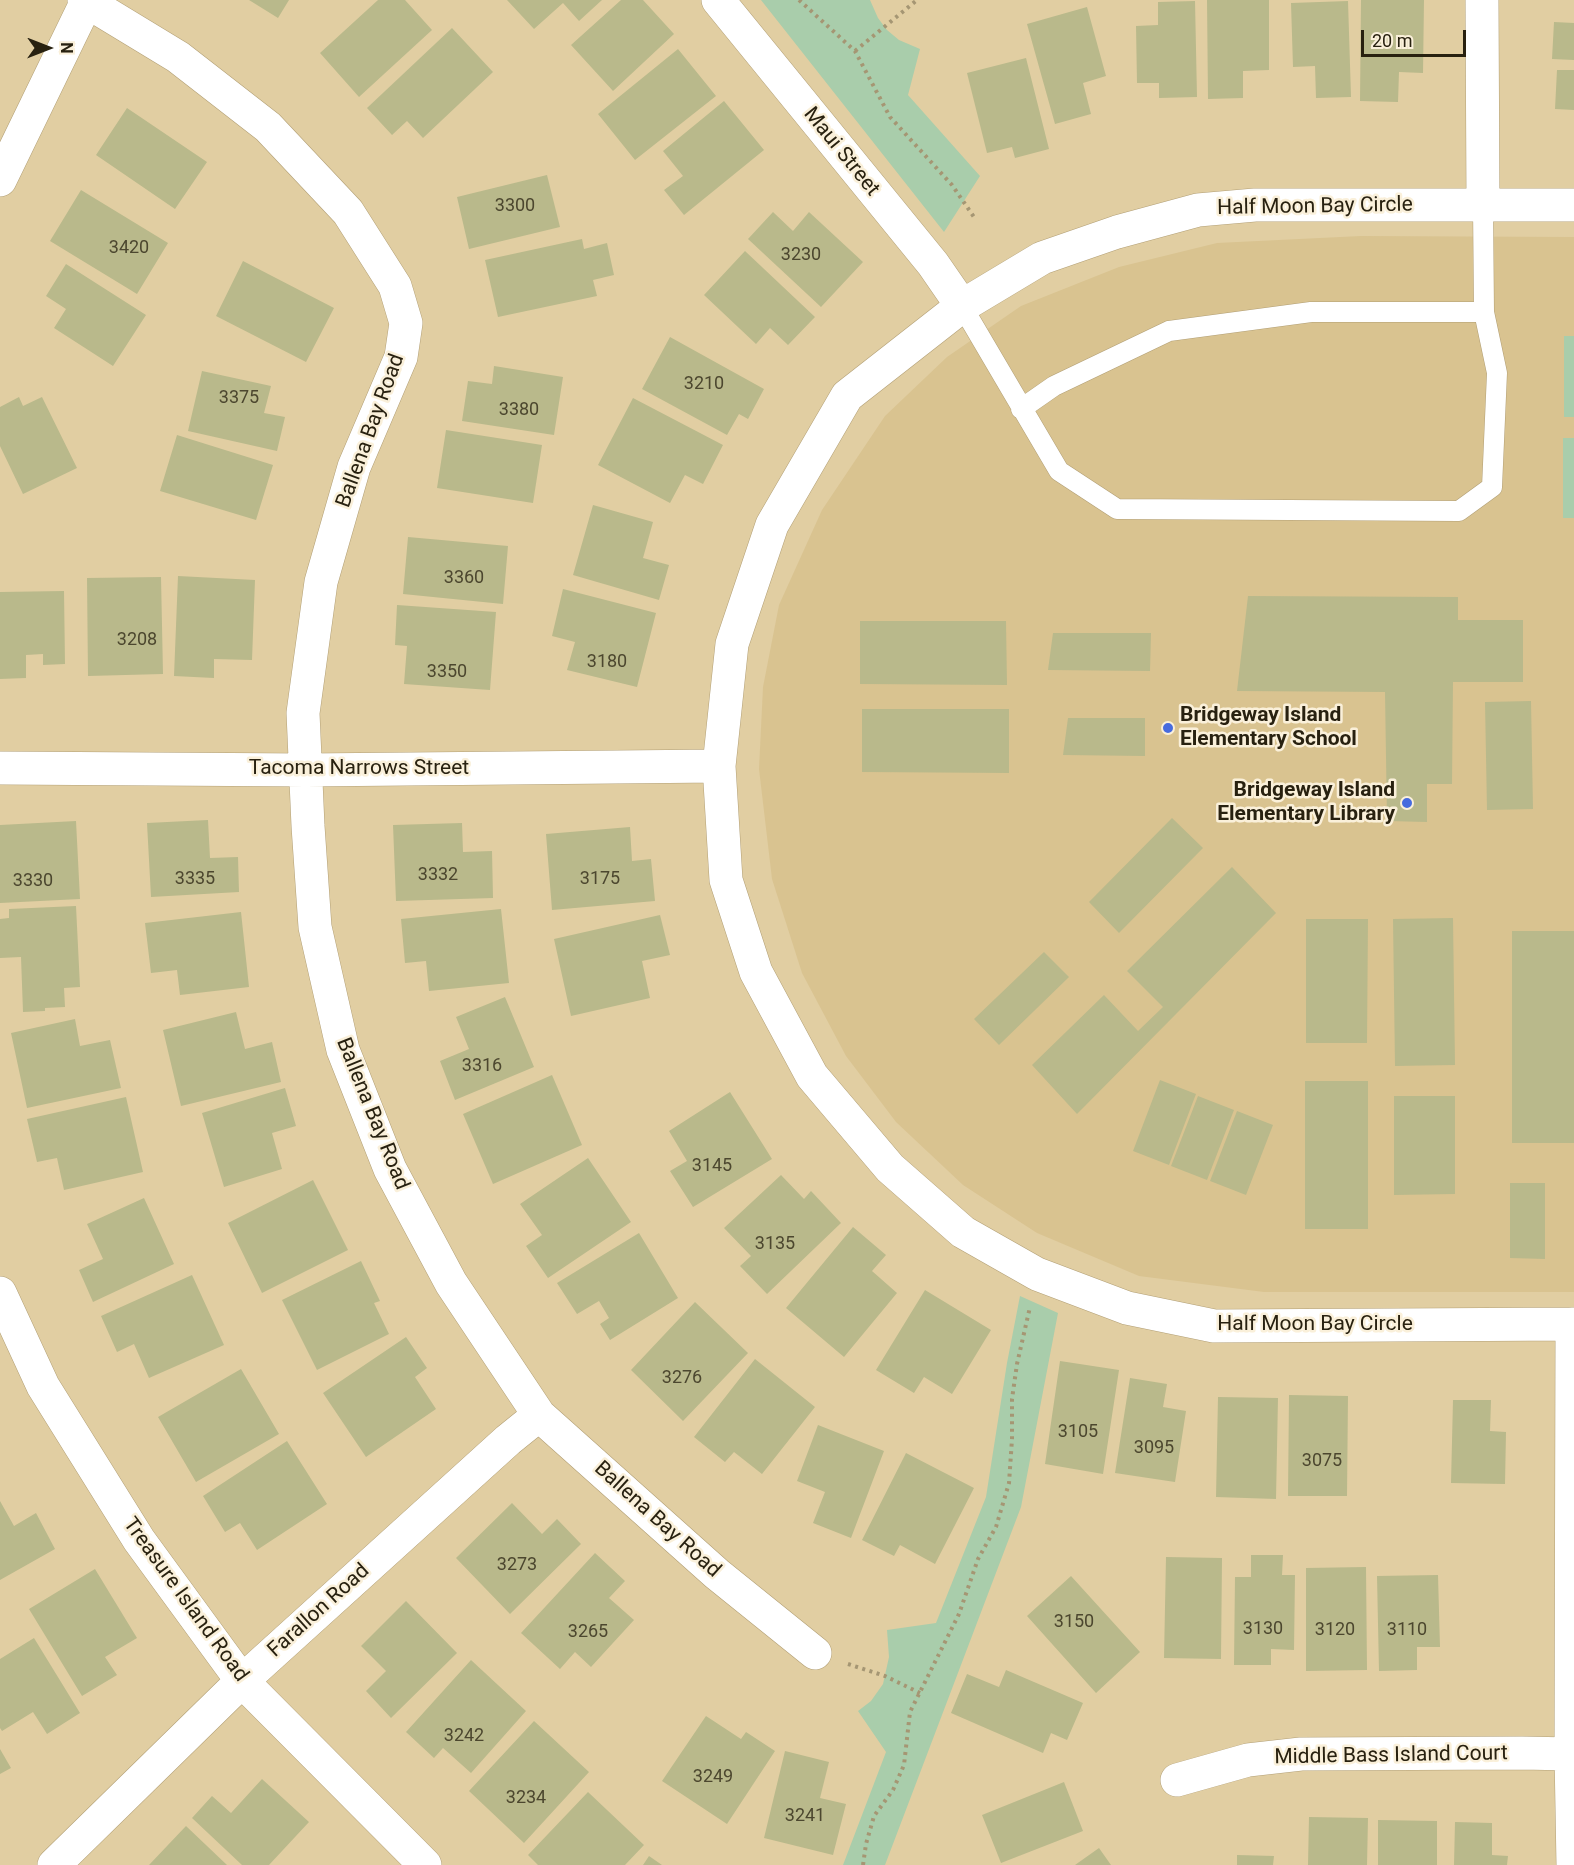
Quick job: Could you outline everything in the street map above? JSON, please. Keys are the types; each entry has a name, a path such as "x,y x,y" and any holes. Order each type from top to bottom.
{"street":[{"name":"Maui Street","path":"718,0 933,264 962,306"},
{"path":"1482,0 1483,205"},
{"path":"0,180 85,1"},
{"name":"Ballena Bay Road","path":"85,1 178,57 268,127 348,212 395,286 406,322 401,357 354,468 321,582 303,713 315,927 343,1050 390,1169 451,1283 539,1415 717,1574 815,1653"},
{"name":"Half Moon Bay Circle","path":"1573,1324 1214,1326 1127,1308 1036,1274 963,1232 890,1168 812,1076 756,972 726,880 719,766 732,645 772,525 847,396 962,306 1042,258 1118,232 1198,210 1255,205 1574,205"},
{"name":"Tacoma Narrows Street","path":"0,768 306,770 719,766"},
{"name":"Treasure Island Road","path":"0,1293 43,1386 139,1540 242,1681 425,1865"},
{"path":"1573,1324 1570,1754 1573,1865"},
{"name":"Farallon Road","path":"54,1865 242,1681 508,1440 539,1415"},
{"name":"Middle Bass Island Court","path":"1178,1780 1248,1760 1302,1754 1570,1754"}],"lane":[{"path":"962,306 1059,471 1118,509 1459,511 1492,487 1497,373 1484,312 1483,205"},
{"path":"1021,409 1054,386 1169,331 1311,312 1484,312"}],"path":[{"path":"799,0 855,51 890,117 952,185 976,220"},
{"path":"855,51 917,0"},
{"path":"863,1865 874,1816 893,1790 904,1765 910,1712 958,1614 978,1559 996,1527 1009,1483 1012,1399 1036,1274"},
{"path":"815,1653 885,1676 920,1693"}],"shaded area":[{"name":"Bridgeway Island Elementary School","path":"1361,236 1574,237 1574,1292 1264,1292 1139,1276 1037,1233 963,1185 896,1122 846,1056 802,973 772,879 759,769 763,687 779,605 822,510 885,416 947,357 1021,306 1119,267 1217,243"}],"green space":[{"path":"761,0 870,0 878,18 887,30 899,40 920,49 908,95 980,176 944,232"},
{"path":"1564,336 1574,336 1574,417 1564,417"},
{"path":"1563,438 1574,438 1574,518 1563,518"},
{"path":"1020,1296 1058,1313 1021,1507 885,1865 843,1865 886,1752 858,1711 871,1701 883,1684 889,1657 887,1630 936,1623 986,1497"}],"building":[{"path":"249,0 289,0 278,18"},
{"path":"378,0 405,0 432,30 359,97 320,53"},
{"path":"507,0 602,0 579,21 563,3 534,29"},
{"path":"621,0 643,0 674,34 613,91 571,45"},
{"path":"1207,0 1269,0 1269,70 1243,71 1243,98 1208,99"},
{"path":"1361,0 1424,0 1423,73 1399,72 1398,102 1360,101"},
{"path":"1195,1 1197,97 1159,98 1159,83 1137,83 1136,26 1158,25 1158,2"},
{"path":"1348,1 1351,97 1316,98 1315,66 1293,67 1291,3"},
{"path":"1087,7 1106,76 1083,83 1091,114 1055,124 1027,24"},
{"path":"1554,22 1574,23 1574,60 1552,59"},
{"path":"452,28 493,72 423,138 407,121 392,135 367,108"},
{"path":"678,49 716,96 635,160 598,114"},
{"path":"1026,58 1049,149 1015,158 1012,147 987,153 967,73"},
{"path":"1557,70 1574,70 1574,110 1555,109"},
{"path":"724,101 764,150 684,215 664,190 683,176 663,151"},
{"path":"127,108 207,162 175,209 96,155"},
{"path":"547,175 560,227 469,249 457,197"},
{"path":"81,190 168,243 137,294 50,241"},
{"path":"773,212 793,231 809,212 863,262 821,307 748,239"},
{"path":"582,239 584,249 607,243 614,275 593,280 597,296 498,317 485,260"},
{"path":"745,251 815,317 788,345 770,328 756,344 704,295"},
{"path":"243,261 334,308 306,362 216,316"},
{"path":"66,264 146,315 113,366 54,328 66,309 46,296"},
{"path":"670,337 764,389 748,419 739,414 727,435 642,389"},
{"path":"494,366 563,377 554,435 462,421 468,381 492,384"},
{"path":"202,371 271,386 264,413 285,417 277,451 188,431"},
{"path":"19,397 23,406 42,397 77,468 23,494 0,446 0,407"},
{"path":"633,398 723,445 703,484 685,475 670,503 598,465"},
{"path":"446,430 542,445 533,503 437,488"},
{"path":"177,435 273,465 256,520 160,491"},
{"path":"593,505 653,522 643,558 669,565 659,600 573,575"},
{"path":"408,537 508,546 503,604 403,594"},
{"path":"178,576 255,580 252,660 214,659 214,678 174,676"},
{"path":"161,577 163,674 88,676 87,578"},
{"path":"563,589 656,613 637,687 567,670 575,642 552,636"},
{"path":"64,591 65,664 43,665 43,654 26,655 26,678 0,679 0,592"},
{"path":"1248,596 1458,597 1458,620 1523,620 1523,682 1453,682 1452,784 1427,784 1427,822 1387,821 1385,692 1237,691"},
{"path":"397,605 496,612 490,690 404,684 407,646 395,645"},
{"path":"860,621 1006,621 1007,685 860,684"},
{"path":"1053,633 1151,633 1150,671 1048,670"},
{"path":"1531,701 1533,809 1487,810 1485,702"},
{"path":"862,709 1009,709 1009,773 862,772"},
{"path":"1068,718 1145,718 1145,756 1063,755"},
{"path":"1172,818 1203,848 1119,933 1089,902"},
{"path":"208,820 210,858 238,857 239,892 151,897 147,823"},
{"path":"76,821 80,899 0,903 0,825"},
{"path":"462,823 463,852 492,851 493,898 396,901 393,825"},
{"path":"630,827 632,861 651,859 655,901 552,910 546,834"},
{"path":"1232,867 1276,913 1077,1114 1032,1065 1104,995 1138,1031 1163,1007 1127,971"},
{"path":"76,906 80,987 64,988 65,1007 23,1012 21,957 0,958 0,919 9,918 9,909"},
{"path":"501,909 509,983 429,991 426,961 405,963 401,919"},
{"path":"241,912 249,987 180,995 177,970 151,973 145,923"},
{"path":"660,915 670,955 642,961 650,998 571,1016 554,939"},
{"path":"1453,918 1455,1065 1395,1066 1393,919"},
{"path":"1306,919 1368,919 1367,1043 1306,1043"},
{"path":"1512,931 1574,931 1574,1143 1512,1143"},
{"path":"1044,952 1069,977 999,1045 974,1019"},
{"path":"505,997 534,1067 455,1100 440,1061 469,1049 456,1017"},
{"path":"236,1012 245,1049 272,1042 281,1082 181,1106 163,1030"},
{"path":"75,1019 80,1046 110,1040 121,1088 27,1108 11,1033"},
{"path":"552,1075 582,1145 493,1184 463,1114"},
{"path":"1160,1080 1196,1094 1169,1165 1133,1151"},
{"path":"1305,1081 1368,1081 1368,1229 1305,1229"},
{"path":"285,1088 296,1126 272,1133 282,1169 224,1187 202,1113"},
{"path":"730,1092 772,1159 693,1207 670,1171 687,1161 669,1131"},
{"path":"1198,1096 1234,1110 1207,1180 1171,1166"},
{"path":"1394,1096 1455,1096 1455,1194 1394,1195"},
{"path":"126,1097 143,1172 64,1190 57,1158 37,1162 27,1119"},
{"path":"1237,1111 1273,1125 1246,1195 1210,1181"},
{"path":"588,1158 631,1222 548,1278 526,1246 542,1235 520,1204"},
{"path":"781,1175 804,1199 811,1191 841,1223 767,1294 740,1266 751,1256 724,1228"},
{"path":"313,1180 348,1250 262,1293 228,1223"},
{"path":"1510,1183 1545,1183 1545,1259 1510,1258"},
{"path":"144,1198 174,1264 93,1302 79,1270 103,1259 87,1224"},
{"path":"853,1227 886,1255 872,1271 897,1293 844,1357 786,1308"},
{"path":"639,1233 678,1298 610,1340 600,1324 609,1318 599,1301 577,1314 557,1283"},
{"path":"361,1261 380,1301 374,1303 389,1334 317,1370 282,1300"},
{"path":"192,1275 224,1345 149,1378 134,1344 117,1352 101,1316"},
{"path":"925,1290 991,1330 952,1394 924,1377 914,1393 876,1370"},
{"path":"695,1302 748,1353 683,1421 631,1370"},
{"path":"406,1337 427,1368 415,1377 436,1409 366,1457 323,1393"},
{"path":"755,1359 815,1407 762,1474 734,1452 725,1462 694,1437"},
{"path":"1060,1361 1119,1370 1103,1474 1045,1464"},
{"path":"241,1369 279,1434 196,1482 158,1417"},
{"path":"1130,1378 1167,1384 1163,1407 1186,1411 1175,1482 1115,1473"},
{"path":"1289,1395 1348,1396 1347,1496 1288,1496"},
{"path":"1218,1397 1278,1398 1276,1499 1216,1497"},
{"path":"1453,1400 1491,1400 1490,1431 1506,1432 1505,1484 1451,1483"},
{"path":"818,1425 884,1451 851,1538 813,1523 825,1492 797,1481"},
{"path":"287,1441 327,1504 257,1550 240,1523 225,1532 203,1496"},
{"path":"906,1453 974,1488 935,1564 900,1545 894,1556 862,1540"},
{"path":"0,1501 14,1526 36,1513 55,1549 0,1580"},
{"path":"512,1503 542,1534 557,1519 581,1544 510,1614 456,1558"},
{"path":"595,1553 625,1581 609,1598 634,1620 591,1667 575,1652 560,1669 521,1633"},
{"path":"1251,1555 1283,1555 1282,1575 1295,1575 1294,1650 1271,1649 1271,1665 1234,1665 1235,1577 1251,1577"},
{"path":"1166,1557 1222,1558 1221,1659 1164,1658"},
{"path":"1366,1567 1367,1670 1306,1671 1306,1568"},
{"path":"95,1569 137,1638 105,1657 117,1675 82,1696 29,1609"},
{"path":"1438,1575 1440,1647 1417,1647 1417,1670 1379,1671 1377,1576"},
{"path":"1071,1576 1140,1652 1096,1693 1027,1616"},
{"path":"406,1601 457,1653 391,1718 366,1691 386,1671 361,1646"},
{"path":"34,1638 80,1713 47,1734 33,1712 2,1731 0,1728 0,1659"},
{"path":"471,1660 526,1711 471,1773 443,1748 434,1758 406,1732"},
{"path":"1006,1670 1083,1703 1067,1740 1051,1733 1043,1753 951,1713 967,1674 999,1687"},
{"path":"706,1716 741,1739 746,1732 775,1751 727,1824 662,1781"},
{"path":"534,1721 589,1772 524,1843 469,1791"},
{"path":"0,1749 11,1768 0,1774"},
{"path":"785,1751 829,1762 820,1798 846,1804 833,1855 764,1838"},
{"path":"262,1779 309,1822 269,1865 242,1865 192,1818 212,1796 231,1813"},
{"path":"1064,1782 1083,1831 1001,1863 982,1815"},
{"path":"588,1792 644,1845 625,1865 538,1865 528,1855"},
{"path":"1309,1817 1368,1818 1367,1865 1308,1865"},
{"path":"1378,1820 1437,1821 1437,1865 1378,1865"},
{"path":"1455,1822 1492,1823 1492,1855 1508,1856 1507,1865 1454,1865"},
{"path":"186,1826 227,1865 149,1865"},
{"path":"1099,1848 1111,1865 1075,1865"},
{"path":"1237,1855 1274,1856 1273,1865 1237,1865"},
{"path":"649,1856 662,1865 643,1865"}],"place":[{"name":"Bridgeway Island Elementary School","path":"1168,728"},
{"name":"Bridgeway Island Elementary Library","path":"1407,803"}]}
